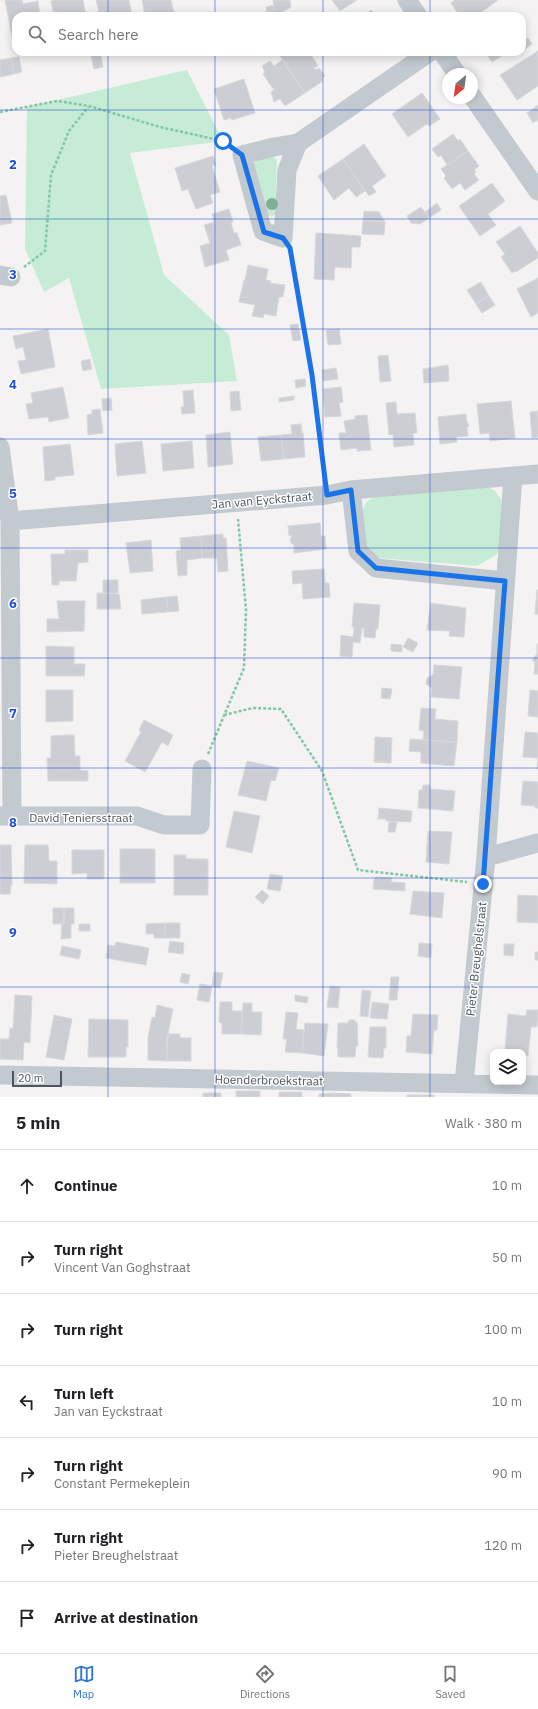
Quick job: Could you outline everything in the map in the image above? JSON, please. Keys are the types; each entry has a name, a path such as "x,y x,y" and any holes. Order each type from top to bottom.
{"street":[{"path":"407,0 415,12"},
{"path":"298,143 287,170 283,238 264,232 242,155 298,143 424,56"},
{"path":"445,56 453,68"},
{"path":"478,104 538,192"},
{"path":"0,447 10,521 6,817"},
{"name":"Jan van Eyckstraat","path":"10,521 327,495 351,490 538,474"},
{"name":"Pieter Breughelstraat","path":"464,1083 486,857 513,476"},
{"path":"351,490 358,551 376,568 505,581"},
{"name":"David Teniersstraat","path":"6,817 137,816 164,825 200,825 202,769"},
{"path":"486,857 538,843"},
{"name":"Hoenderbroekstraat","path":"0,1075 538,1085"}],"path":[{"path":"0,112 57,101 88,106 160,127 223,141 242,155"},
{"path":"5,276 45,251 51,175 69,131 88,106"},
{"path":"283,238 290,248 299,297 312,375 327,495"},
{"path":"202,769 244,668 246,610 237,502"},
{"path":"224,715 254,708 281,708 322,771 358,870 483,884"}],"green space":[{"path":"187,70 223,141 130,153 164,275 229,335 237,381 101,389 69,278 44,292 25,249 27,107"},
{"path":"269,154 277,160 275,214 272,217 268,215 253,165 258,157"},
{"path":"483,486 494,490 501,499 503,510 500,549 495,556 477,566 378,558 365,546 362,525 364,506 374,497"}],"building":[{"path":"5,0 22,0 23,4 38,1 39,12 12,12 12,37"},
{"path":"83,0 85,12 53,12 51,1"},
{"path":"96,0 129,0 131,12 99,12"},
{"path":"142,0 171,0 174,12 144,12"},
{"path":"273,0 290,0 291,7 282,12 274,12"},
{"path":"332,0 357,0 340,11"},
{"path":"455,0 498,0 482,12 457,12 451,3"},
{"path":"273,5 274,12 267,12 266,7"},
{"path":"528,38 532,44 526,48 526,39"},
{"path":"538,51 538,86 517,100 500,75"},
{"path":"91,56 101,56 103,67 94,69"},
{"path":"280,56 312,56 318,66 314,68 316,70 319,68 325,76 322,78 323,81 305,93"},
{"path":"488,56 502,56 492,62"},
{"path":"19,57 22,72 14,74 11,58"},
{"path":"11,58 14,74 0,77 0,60"},
{"path":"282,60 305,93 285,106 280,99 274,102 271,92 274,90 263,74 265,72 262,66 270,61 274,66"},
{"path":"244,79 255,113 232,120 231,118 224,120 214,89"},
{"path":"422,93 440,119 429,126 427,124 408,137 392,114"},
{"path":"538,105 538,122 537,120 533,123 527,113"},
{"path":"453,134 458,141 460,139 468,151 447,165 441,155 438,157 432,149"},
{"path":"364,144 386,176 372,186 376,192 369,196 343,159"},
{"path":"468,151 479,166 474,170 476,172 474,174 479,180 465,190 460,183 452,189 444,178 446,176 441,169"},
{"path":"213,156 216,165 212,166 220,192 210,195 213,203 196,209 188,189 182,191 175,168"},
{"path":"343,159 365,191 356,197 349,188 334,200 318,176"},
{"path":"492,183 505,201 488,214 496,225 480,236 459,206"},
{"path":"6,195 12,223 0,225 0,196"},
{"path":"437,203 441,210 429,218 425,212"},
{"path":"421,207 429,218 420,224 411,223 407,216"},
{"path":"229,209 233,222 231,223 234,233 237,233 241,245 226,250 229,260 205,267 200,246 210,243 204,225 214,222 212,214"},
{"path":"364,211 379,212 385,222 363,220"},
{"path":"363,220 385,222 384,235 362,234"},
{"path":"520,226 538,253 538,258 512,273 501,257 505,254 496,242"},
{"path":"316,233 361,236 360,247 352,247 351,268 335,267 334,280 314,279"},
{"path":"248,265 268,269 266,280 271,281 270,283 285,285 283,297 279,297 276,316 264,314 263,318 252,316 255,305 239,302"},
{"path":"538,278 538,313 531,317 517,289"},
{"path":"481,282 489,296 476,304 467,290"},
{"path":"489,296 495,305 482,313 476,304"},
{"path":"298,324 301,340 293,341 290,325"},
{"path":"48,329 55,367 21,374 18,361 26,360 23,347 16,349 13,336"},
{"path":"339,329 341,344 328,345 326,330"},
{"path":"388,355 391,381 380,382 378,356"},
{"path":"90,359 92,369 83,371 81,361"},
{"path":"448,365 449,381 424,383 423,369"},
{"path":"336,368 338,379 323,381 322,370"},
{"path":"305,379 306,386 296,388 295,380"},
{"path":"63,387 69,418 49,422 48,417 29,419 26,404 33,403 31,393"},
{"path":"341,387 343,402 339,403 341,416 325,417 323,389"},
{"path":"193,390 195,413 182,414 181,407 184,407 183,391"},
{"path":"239,391 241,410 231,411 230,392"},
{"path":"294,396 294,400 279,402 279,398"},
{"path":"111,398 112,410 103,411 102,399"},
{"path":"511,401 515,438 490,441 489,433 480,434 477,404"},
{"path":"396,402 397,414 415,413 417,433 413,433 414,445 394,447 393,434 389,435 386,403"},
{"path":"100,409 103,433 88,435 87,415 92,414 92,410"},
{"path":"538,411 538,437 532,438 530,412"},
{"path":"466,414 469,426 467,427 468,436 456,437 457,442 440,444 438,417"},
{"path":"367,415 371,450 357,451 357,448 341,450 339,433 346,433 344,421 355,419 355,416"},
{"path":"301,424 305,457 284,459 281,435 292,434 291,425"},
{"path":"230,432 233,464 208,467 206,435"},
{"path":"281,435 284,459 261,461 258,437"},
{"path":"142,441 146,473 117,476 115,444"},
{"path":"192,441 194,468 163,471 161,444"},
{"path":"70,444 74,475 55,477 55,480 45,481 43,447"},
{"path":"320,523 321,536 325,536 326,549 294,553 294,545 291,543 290,539 293,535 289,536 288,526"},
{"path":"223,534 223,538 226,538 228,571 218,572 217,558 202,558 201,536"},
{"path":"201,536 202,558 187,560 187,575 178,576 176,551 181,550 180,538"},
{"path":"151,540 153,571 130,573 126,543"},
{"path":"65,550 88,550 88,562 78,563 76,581 59,581 59,585 52,585 51,554 65,554"},
{"path":"324,569 325,583 329,583 330,597 303,599 302,583 293,584 292,571"},
{"path":"103,580 118,580 118,593 103,593"},
{"path":"537,590 538,614 535,614"},
{"path":"97,593 119,594 121,609 97,609"},
{"path":"177,596 179,611 168,612 167,597"},
{"path":"167,597 168,612 142,614 141,600"},
{"path":"57,601 85,601 84,631 47,632 47,619 59,619"},
{"path":"354,603 380,605 378,629 376,629 375,638 364,637 364,628 362,628 360,643 353,642 352,657 340,656 341,635 353,637 354,627 352,627"},
{"path":"431,603 466,608 464,637 449,636 450,631 427,630"},
{"path":"408,638 418,643 413,652 403,647"},
{"path":"391,644 402,645 402,652 391,651"},
{"path":"537,644 538,674 534,674 535,662 532,660 537,654"},
{"path":"46,646 74,647 74,664 85,664 84,676 46,676"},
{"path":"434,665 462,667 459,699 431,697 432,688 426,684 427,678 433,675"},
{"path":"382,688 392,689 390,699 381,698"},
{"path":"46,690 73,690 73,721 46,722"},
{"path":"530,690 538,691 538,717 528,716"},
{"path":"421,708 436,709 435,719 458,721 457,742 423,740 424,731 419,730"},
{"path":"144,720 173,735 168,746 162,742 145,772 125,761 141,732 139,730"},
{"path":"525,732 538,733 538,758 523,757"},
{"path":"74,735 75,756 80,756 80,770 88,771 88,781 48,781 47,758 51,758 51,736"},
{"path":"375,737 392,738 391,763 374,762"},
{"path":"410,739 457,742 454,766 421,763 421,752 409,751"},
{"path":"247,761 279,768 275,781 271,780 266,801 238,795"},
{"path":"523,781 538,782 538,808 535,808 535,806 521,805"},
{"path":"423,785 430,785 430,789 455,791 453,811 418,808 419,790 422,790"},
{"path":"379,808 412,811 411,822 386,821 386,819 378,819"},
{"path":"234,811 260,816 252,853 226,847"},
{"path":"389,822 397,822 395,832 388,832"},
{"path":"428,831 452,832 449,864 426,862"},
{"path":"0,845 11,845 12,885 10,894 0,894"},
{"path":"25,845 48,845 49,861 57,861 57,884 24,883"},
{"path":"120,849 155,849 155,883 120,883"},
{"path":"72,850 104,850 104,879 87,879 87,873 72,874"},
{"path":"174,855 186,855 186,859 208,859 208,895 174,895"},
{"path":"270,874 283,876 280,891 267,889"},
{"path":"377,877 392,878 391,882 405,883 405,891 373,889 374,879"},
{"path":"262,890 269,896 263,904 255,897"},
{"path":"413,891 444,893 442,918 410,914"},
{"path":"518,895 538,896 538,923 517,922"},
{"path":"53,908 64,908 64,924 53,924"},
{"path":"64,908 74,908 74,924 71,924 71,938 61,939 62,924 64,924"},
{"path":"165,923 165,938 154,938 154,934 146,934 146,924"},
{"path":"165,923 180,923 180,938 165,938"},
{"path":"79,924 90,924 90,931 79,931"},
{"path":"170,941 184,943 183,954 168,952"},
{"path":"116,942 149,948 146,965 106,958 108,945 115,946"},
{"path":"419,943 432,944 431,958 418,956"},
{"path":"504,944 514,944 513,956 504,955"},
{"path":"62,946 81,950 79,959 60,955"},
{"path":"535,952 538,952 538,960 535,960"},
{"path":"214,972 223,973 220,988 212,986"},
{"path":"182,973 190,975 188,984 180,982"},
{"path":"391,977 399,977 397,1000 389,1000"},
{"path":"200,984 212,986 209,1002 197,1000"},
{"path":"330,986 340,987 338,1008 327,1007"},
{"path":"362,990 371,991 368,1017 360,1016"},
{"path":"15,995 32,996 30,1043 24,1042 23,1060 0,1059 0,1039 9,1039 10,1028 13,1029"},
{"path":"295,995 308,997 307,1003 295,1001"},
{"path":"220,1002 232,1002 232,1011 242,1011 241,1034 222,1034 222,1023 219,1022"},
{"path":"372,1002 389,1004 387,1019 370,1018"},
{"path":"243,1003 252,1003 252,1012 262,1012 261,1035 241,1034"},
{"path":"157,1005 173,1009 167,1039 167,1061 148,1060 148,1038 152,1017 155,1018"},
{"path":"527,1010 538,1010 537,1027 531,1027 528,1056 526,1056 526,1049 505,1049 508,1014 526,1016"},
{"path":"286,1012 298,1013 296,1029 304,1030 302,1053 285,1052 287,1039 283,1039"},
{"path":"413,1014 438,1015 437,1030 434,1030 432,1054 406,1052 407,1036 411,1036"},
{"path":"54,1015 72,1019 64,1060 46,1057"},
{"path":"89,1019 128,1020 128,1047 126,1047 126,1057 88,1057"},
{"path":"349,1020 355,1020 355,1022 357,1022 358,1046 356,1046 355,1057 338,1057 338,1023 348,1023"},
{"path":"305,1023 328,1024 324,1056 302,1053"},
{"path":"370,1027 386,1027 386,1048 384,1048 383,1058 368,1057"},
{"path":"168,1034 180,1034 180,1038 191,1038 191,1061 167,1061"},
{"path":"236,1091 260,1091 260,1097 236,1097"},
{"path":"279,1092 302,1092 302,1097 279,1097"},
{"path":"203,1093 221,1093 221,1097 203,1097"},
{"path":"334,1093 351,1094 351,1097 335,1097"},
{"path":"334,1093 335,1097 319,1097 319,1094"},
{"path":"407,1095 417,1095 417,1097 407,1097"},
{"path":"417,1095 434,1095 434,1097 417,1097"}],"route":[{"path":"223,141 242,155 264,232 283,238 290,248 312,375 327,495 351,490 358,551 376,568 505,581 483,884"}]}
